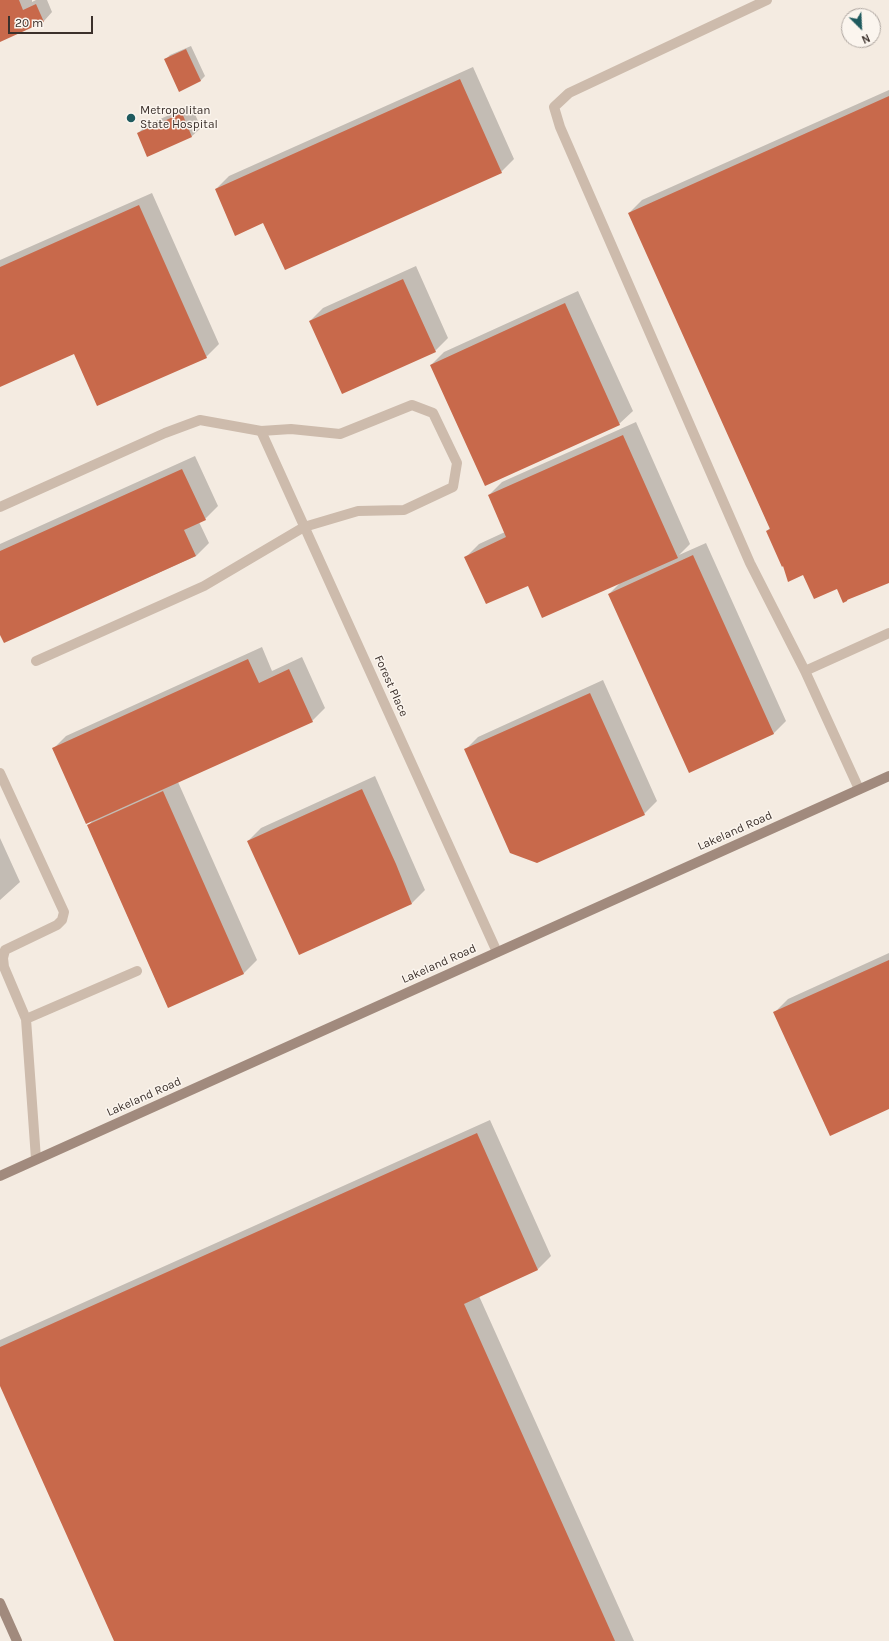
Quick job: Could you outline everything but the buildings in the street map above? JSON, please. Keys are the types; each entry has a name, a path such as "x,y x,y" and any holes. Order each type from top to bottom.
{"street":[{"path":"766,0 569,93 554,107 563,135 750,563 804,671 859,790"},
{"path":"0,507 165,433 200,420 261,431 291,429 340,434 412,406 433,413 457,462 454,487 404,510 358,511 304,527 204,586 36,661"},
{"name":"Forest Place","path":"261,431 497,952"},
{"path":"804,671 889,633"},
{"path":"0,773 64,912 62,920 57,925 5,950 3,958 4,967 26,1018 36,1159"},
{"name":"Lakeland Road","path":"0,1176 889,776"},
{"path":"26,1018 137,972"},
{"path":"0,1603 17,1641"}],"place":[{"name":"Metropolitan State Hospital","path":"131,118"}]}
